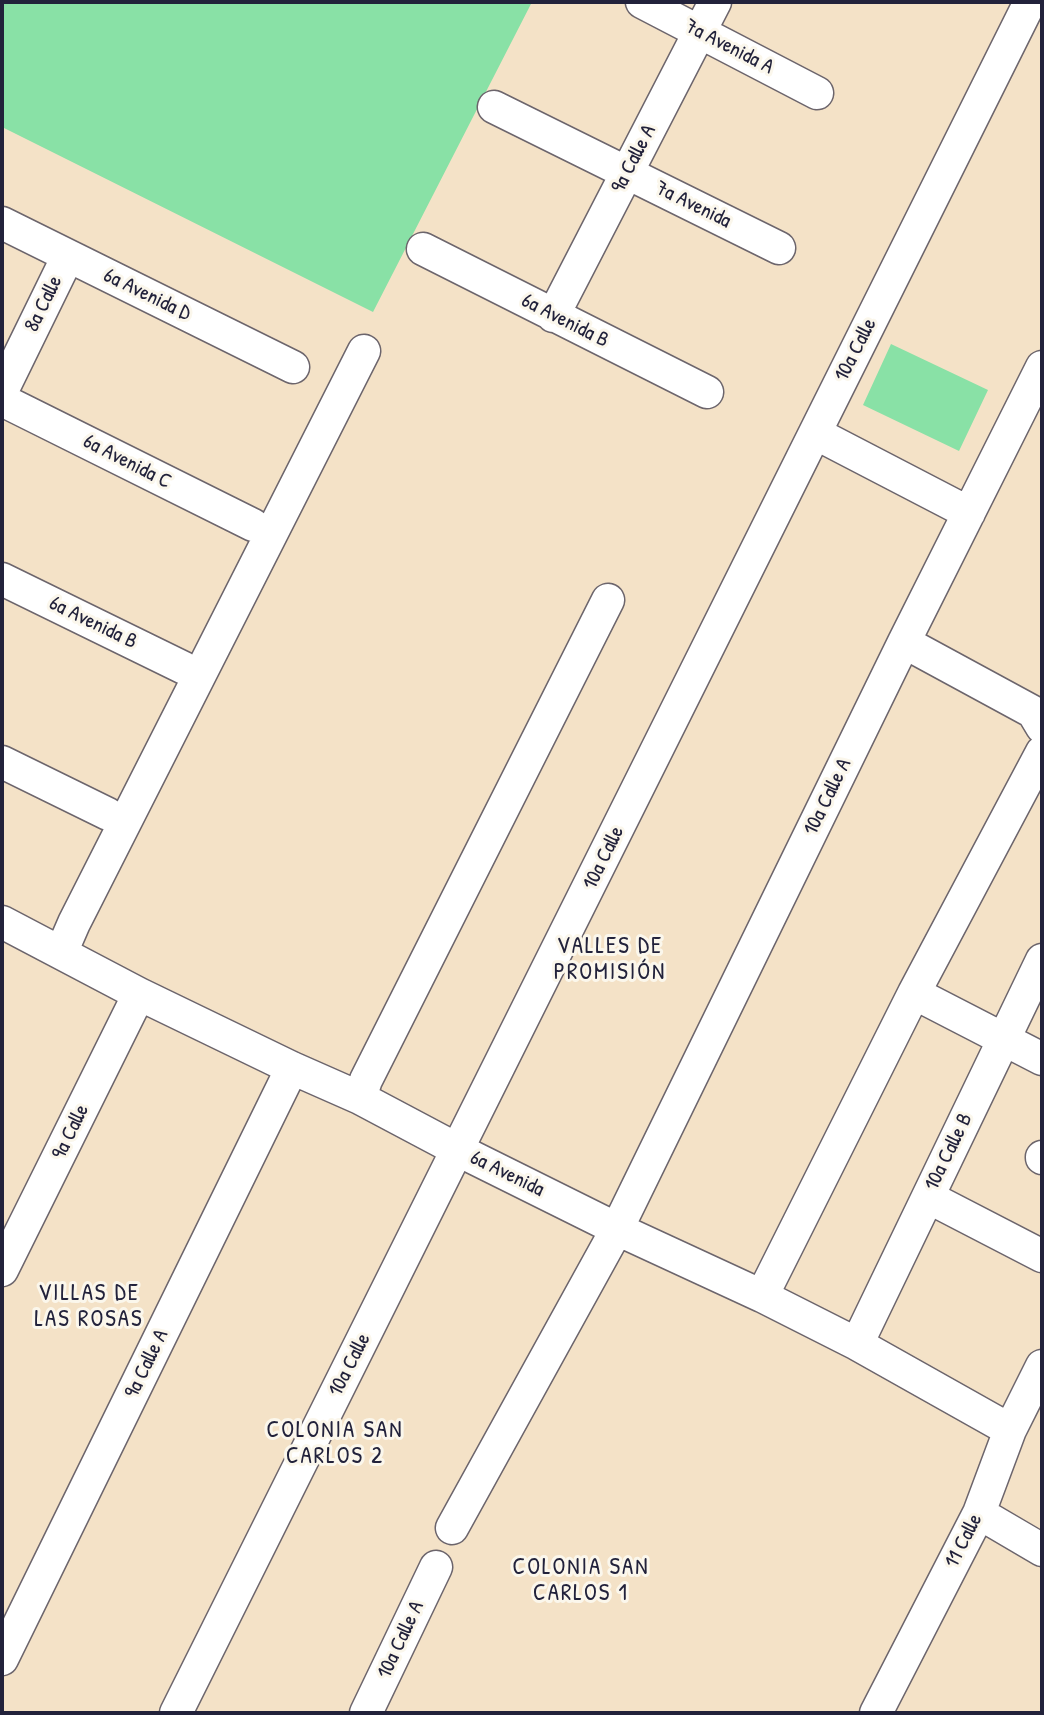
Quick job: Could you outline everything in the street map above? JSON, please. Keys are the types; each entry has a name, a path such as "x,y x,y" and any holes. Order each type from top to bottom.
{"street":[{"name":"7a Avenida A","path":"642,2 817,93"},
{"name":"9a Calle A","path":"553,316 715,2"},
{"name":"10a Calle","path":"176,1713 1030,2"},
{"name":"7a Avenida","path":"494,107 779,248"},
{"name":"6a Avenida D","path":"2,223 292,367"},
{"name":"6a Avenida B","path":"424,249 707,392"},
{"name":"8a Calle","path":"2,391 68,256"},
{"path":"61,953 364,351"},
{"name":"10a Calle A","path":"452,1528 617,1229 904,642 1042,367"},
{"name":"6a Avenida C","path":"2,400 253,525"},
{"path":"815,433 969,513"},
{"name":"6a Avenida B","path":"2,579 184,668"},
{"path":"360,1098 366,1080 608,600"},
{"path":"904,642 1033,712 1042,727"},
{"path":"762,1296 914,993 1042,752"},
{"path":"2,762 108,814"},
{"name":"6a Avenida","path":"2,922 139,994 360,1098 617,1229 762,1296 857,1344 1010,1430"},
{"name":"10a Calle B","path":"857,1344 1042,960"},
{"path":"914,993 1042,1059"},
{"name":"9a Calle","path":"2,1270 139,994"},
{"name":"9a Calle A","path":"2,1659 292,1068"},
{"path":"928,1197 1042,1256"},
{"name":"11 Calle","path":"876,1713 979,1513 1010,1430 1042,1366"},
{"path":"979,1513 1042,1550"},
{"name":"10a Calle A","path":"366,1713 436,1567"}],"green space":[{"path":"2,2 532,2 373,312 2,127"},
{"path":"891,344 988,390 959,451 863,405"}],"district":[{"name":"VALLES DE PROMISIÓN","path":"610,960"},
{"name":"VILLAS DE LAS ROSAS","path":"89,1307"},
{"name":"COLONIA SAN CARLOS 2","path":"335,1444"},
{"name":"COLONIA SAN CARLOS 1","path":"581,1581"}]}
